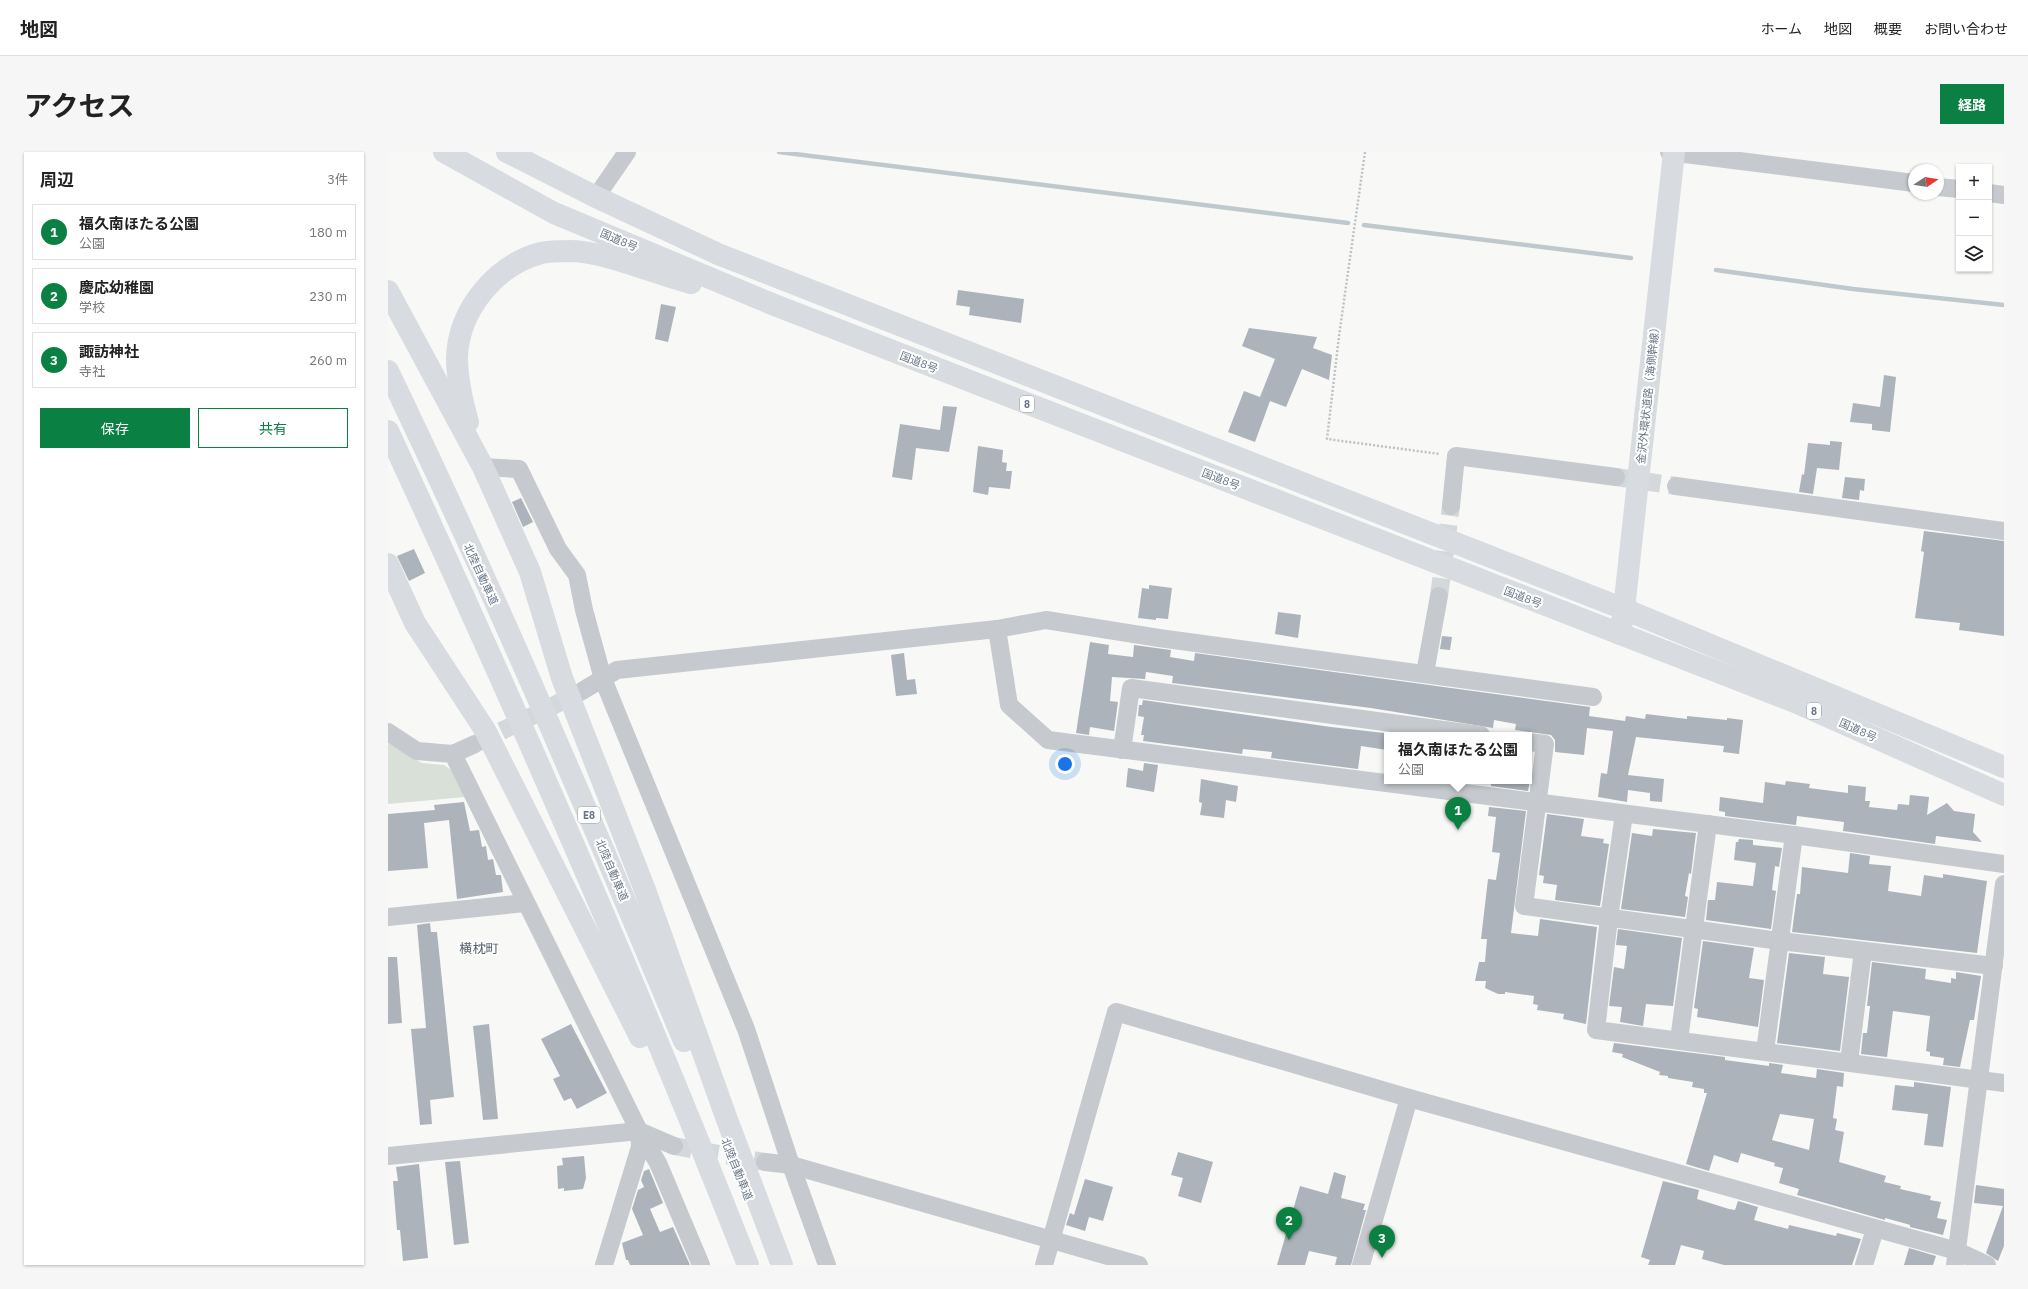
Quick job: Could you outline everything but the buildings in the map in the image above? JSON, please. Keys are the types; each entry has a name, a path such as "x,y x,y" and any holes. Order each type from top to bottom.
{"main road":[{"name":"国道8号","path":"444,152 554,213 772,304 1794,702 2004,795"},
{"name":"国道8号","path":"507,152 596,197 718,254 1624,609 2004,767"},
{"name":"金沢外環状道路（海側幹線）","path":"1620,634 1624,609 1672,152"},
{"path":"482,467 462,402 457,356 464,323 474,304 487,285 506,269 542,252 572,251 621,262 674,279 772,304"},
{"path":"388,292 482,467 530,572 562,678 645,890 726,1117 782,1265"},
{"name":"北陸自動車道","path":"388,371 526,672 606,854 776,1265"},
{"name":"E8","path":"388,431 503,681 584,868 748,1265"},
{"path":"388,564 415,622 485,730 645,1048 734,1231"}],"street":[{"path":"596,197 627,152"},
{"path":"1672,152 1908,182"},
{"path":"1944,187 1956,189"},
{"path":"1992,193 2004,195"},
{"path":"1451,506 1456,456 1616,477"},
{"path":"482,467 519,469 558,549 577,575 584,610 603,679 746,1029 791,1165 827,1265"},
{"path":"1676,486 2004,531"},
{"path":"1426,673 1439,596"},
{"path":"582,691 617,670 997,629 1046,620 1174,640 1426,673 1593,698"},
{"path":"997,629 1009,705 1048,740 1384,783"},
{"path":"1122,750 1132,688 1459,732"},
{"path":"388,732 417,751 452,754 475,744"},
{"path":"1532,742 1545,744 1524,906 1693,930 1994,966"},
{"path":"452,754 639,1132 658,1163 700,1265"},
{"path":"1389,784 1794,835 2004,864"},
{"path":"1624,814 1609,918 1596,1030 2004,1083"},
{"path":"1680,1040 1693,930 1708,824"},
{"path":"1765,1051 1794,835"},
{"path":"1956,1258 2004,884"},
{"path":"388,917 526,903"},
{"path":"1849,1062 1863,951"},
{"path":"1044,1265 1116,1012 1409,1098 1875,1228 1956,1258 1987,1265"},
{"path":"1361,1265 1409,1098"},
{"path":"604,1265 640,1147 639,1132"},
{"path":"388,1156 639,1132 674,1146"},
{"path":"765,1162 791,1165 1138,1265"},
{"path":"1864,1265 1875,1228"},
{"path":"610,1242 616,1265"}],"path":[{"path":"1365,152 1339,336 1327,439 1456,456"}],"shaded area":[{"path":"388,743 422,763 444,765 453,771 465,797 388,804"}],"waterway":[{"path":"779,152 1348,223"},
{"path":"1364,225 1631,258"},
{"path":"1716,270 1853,289 2004,305"}],"tunnel":[{"path":"1616,477 1676,486"},
{"path":"1439,596 1451,506"},
{"path":"477,743 581,692"},
{"path":"674,1146 765,1162"}],"place":[{"name":"福久南ほたる公園","path":"1458,830"},
{"name":"慶応幼稚園","path":"1289,1240"},
{"name":"諏訪神社","path":"1382,1258"}],"district":[{"name":"横枕町","path":"479,948"}]}
